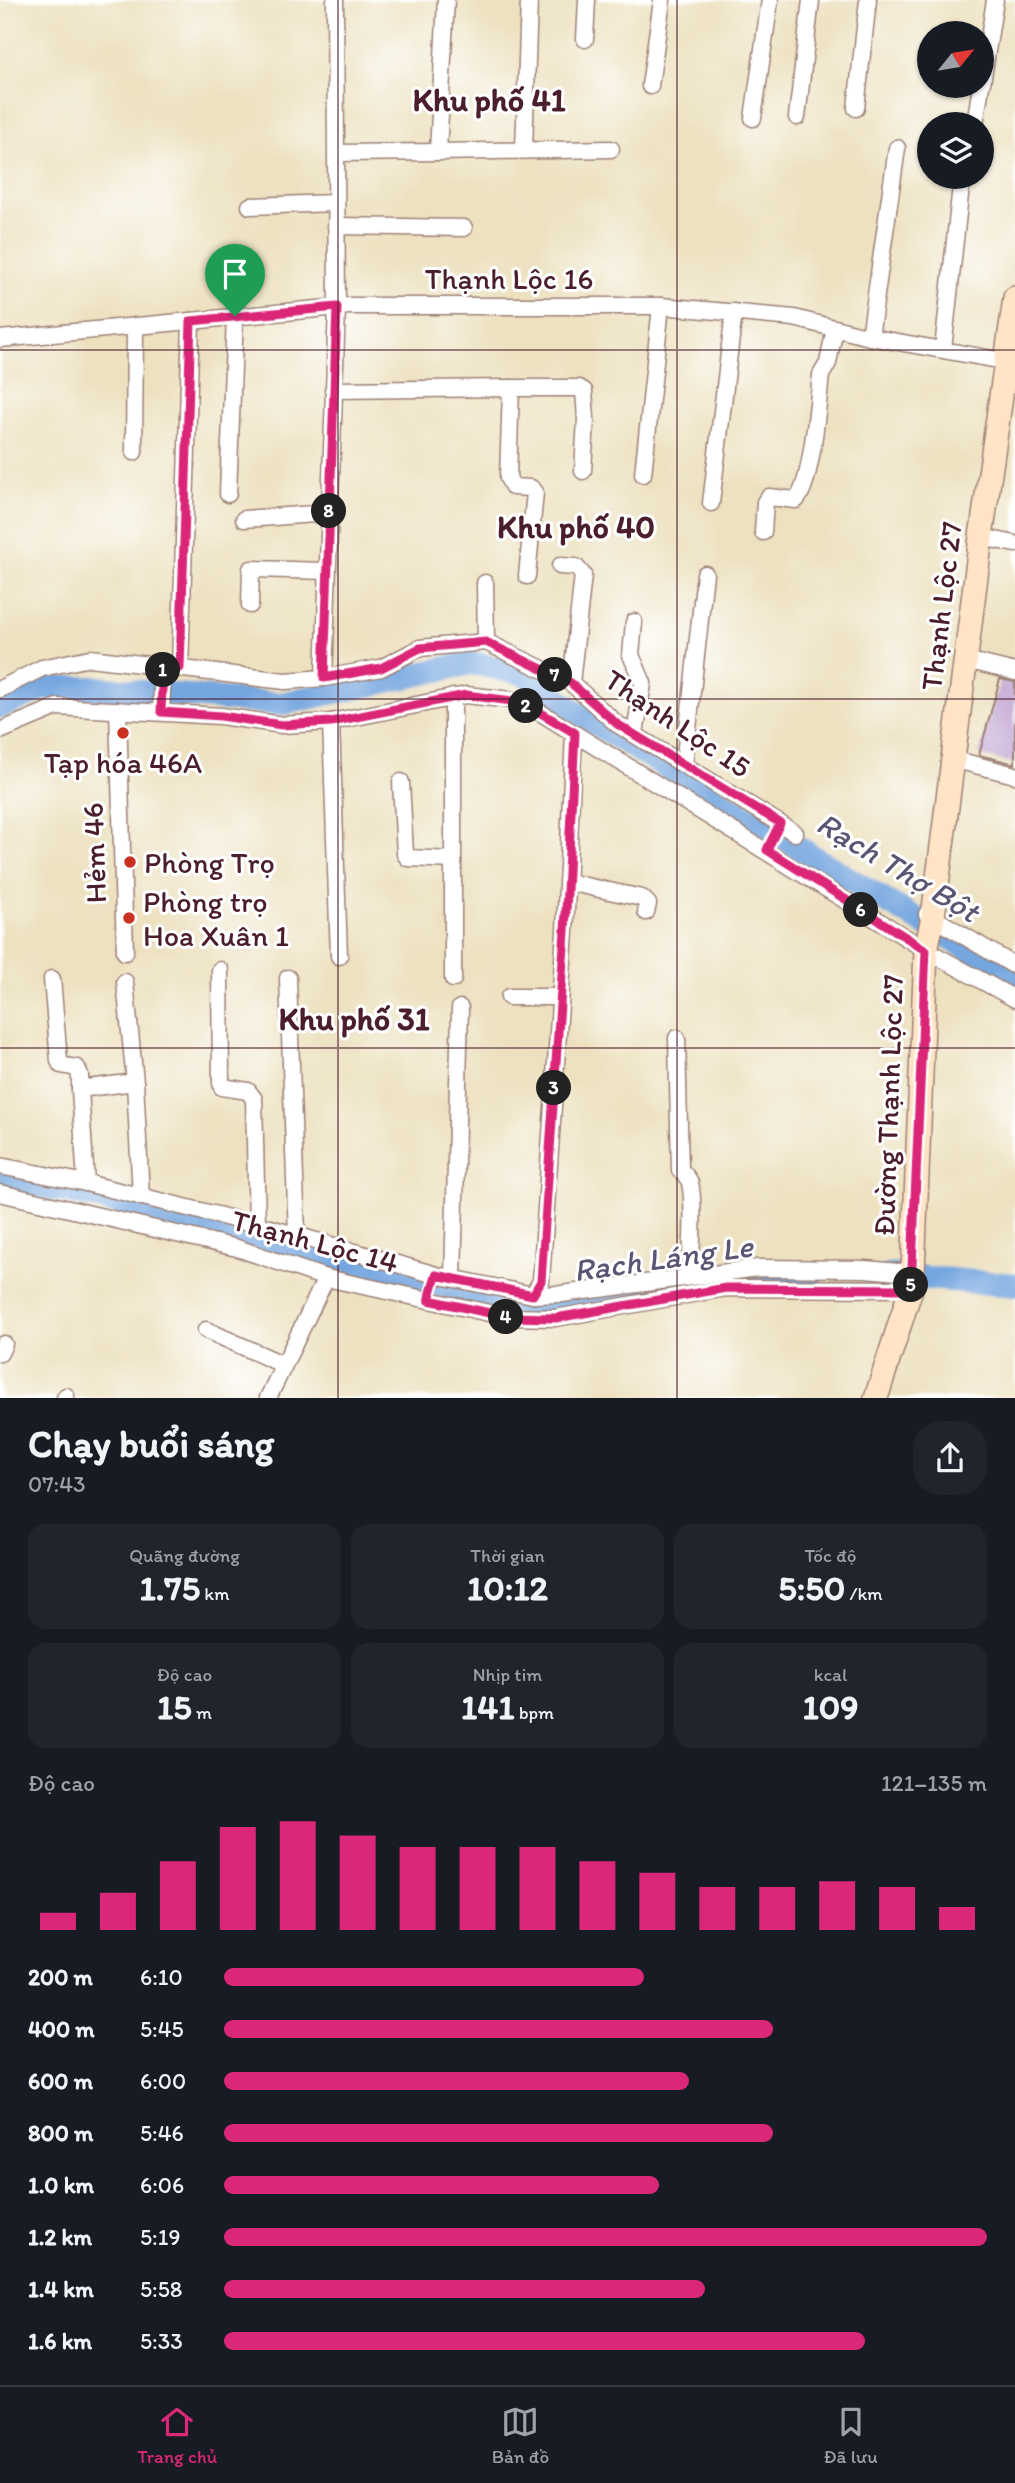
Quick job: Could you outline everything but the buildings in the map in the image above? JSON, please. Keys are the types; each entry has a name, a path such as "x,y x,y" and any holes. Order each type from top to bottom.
{"street":[{"path":"324,678 337,307 335,0"},
{"path":"438,152 446,0"},
{"path":"524,150 529,0"},
{"path":"585,39 587,0"},
{"path":"650,86 662,0"},
{"path":"753,118 770,0"},
{"path":"797,117 811,0"},
{"path":"856,108 868,0"},
{"path":"992,21 995,0"},
{"path":"870,337 897,148"},
{"path":"337,153 611,149"},
{"path":"943,349 961,189"},
{"path":"250,206 335,204"},
{"path":"336,226 464,228"},
{"name":"Thạnh Lộc 27","path":"928,928 981,537 1010,362 1015,298"},
{"path":"643,474 661,306"},
{"name":"Thạnh Lộc 16","path":"0,338 337,307 661,306 794,318 870,337 1010,362"},
{"path":"710,503 734,312"},
{"path":"228,494 235,316"},
{"path":"161,712 172,667 191,321"},
{"path":"134,452 135,326"},
{"path":"763,533 765,502 769,497 796,500 803,491 821,375 828,363 835,328"},
{"path":"511,388 508,478 513,487 531,488 535,492 527,576"},
{"path":"334,390 579,388 584,391 586,419 583,471"},
{"path":"244,519 329,513"},
{"path":"981,537 1015,544"},
{"path":"560,566 576,567 583,575 571,683"},
{"path":"250,606 251,569 327,571"},
{"path":"684,765 705,574"},
{"path":"0,689 42,668 90,658 285,681 324,678 381,668 420,648 486,642 485,583"},
{"path":"634,622 631,654 643,683 635,734"},
{"name":"Thạnh Lộc 15","path":"486,642 571,683 617,724 795,833"},
{"path":"966,660 1015,672"},
{"name":"Thạnh Lộc 15","path":"0,731 57,707 221,716 282,725 331,722 466,695 512,701 541,713 767,850 928,928 1015,966"},
{"path":"453,697 453,979"},
{"name":"Hẻm 46","path":"118,710 125,952"},
{"path":"331,722 339,956"},
{"path":"533,1295 541,1281 575,733"},
{"path":"953,759 1015,775"},
{"path":"696,807 711,781"},
{"path":"401,782 405,854 408,858 453,860"},
{"path":"767,850 780,823"},
{"path":"567,882 642,898 648,904 646,912"},
{"name":"Thạnh Lộc 15","path":"928,928 1015,999"},
{"name":"Đường Thạnh Lộc 27","path":"876,1398 912,1277 928,928"},
{"path":"220,970 222,1087 248,1091 254,1098 257,1225"},
{"path":"288,978 297,1236"},
{"path":"52,979 59,1061 61,1065 78,1068 80,1075 86,1183"},
{"path":"125,982 135,1082 141,1197"},
{"path":"509,997 560,997"},
{"path":"429,1300 444,1277 460,1008"},
{"path":"677,1038 680,1170 690,1181 692,1247 691,1266 687,1276"},
{"path":"79,1089 135,1082"},
{"name":"Thạnh Lộc 14","path":"0,1166 86,1183 257,1225 444,1277 533,1295 562,1294 758,1268 865,1269 899,1272 912,1277"},
{"name":"Thạnh Lộc 14","path":"0,1193 237,1248 326,1278 508,1317 556,1318 726,1288 912,1277"},
{"path":"268,1398 326,1278"},
{"path":"206,1330 284,1364"}],"waterway":[{"name":"Rạch Thợ Bột","path":"0,707 45,688 97,688 280,704 471,663 523,673 576,712 889,903 1015,976"},
{"name":"Rạch Láng Le","path":"0,1178 93,1197 516,1305 569,1305 728,1278 812,1275"},
{"name":"Rạch Láng Le","path":"890,1275 1015,1285"}],"place":[{"name":"Tạp hóa 46A","path":"123,733"},
{"name":"Phòng Trọ","path":"130,862"},
{"name":"Phòng trọ Hoa Xuân 1","path":"129,918"}],"district":[{"name":"Khu phố 41","path":"489,100"},
{"name":"Khu phố 40","path":"576,527"},
{"name":"Khu phố 31","path":"354,1019"}],"route":[{"path":"337,307 324,678 381,668 420,648 486,642 571,683 617,724 780,823 767,850 926,950 911,1289 726,1288 556,1318 508,1317 429,1300 436,1275 533,1295 541,1281 565,931 575,733 541,713 512,701 466,695 331,722 282,725 221,716 161,712 163,666 180,668 191,321 235,316 337,307"}]}
